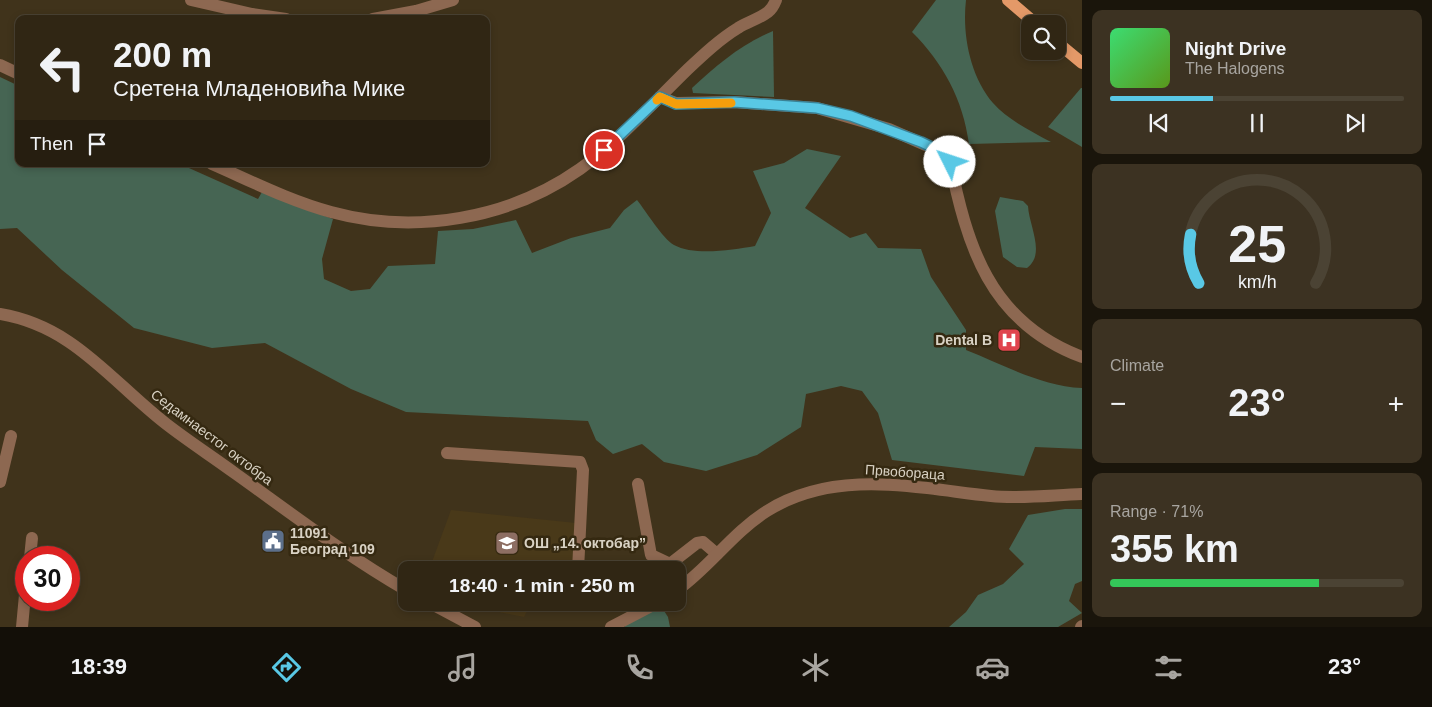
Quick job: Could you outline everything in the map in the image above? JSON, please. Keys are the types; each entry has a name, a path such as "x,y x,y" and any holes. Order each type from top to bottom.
{"main road":[{"path":"1008,0 1026,15"},
{"path":"1066,50 1082,63"}],"street":[{"path":"191,0 259,15"},
{"path":"395,15 453,0"},
{"path":"219,167 289,198 345,215 402,222 467,217 515,204 565,179 598,155 710,48 736,29 769,12 776,0"},
{"path":"0,65 15,72"},
{"path":"660,97 676,104 734,102 817,108 889,129 946,154 949,157 963,219 973,249 995,291 1030,329 1063,350 1082,357"},
{"name":"Седамнаестог октобра","path":"0,314 38,323 69,340 155,415 196,446 344,551 398,585"},
{"path":"0,482 11,436"},
{"path":"447,452 580,462 583,470 578,561"},
{"name":"Првобораца","path":"686,582 739,531 775,506 796,497 837,487 883,483 1001,496 1082,494"},
{"path":"638,484 651,555 658,561"},
{"path":"31,546 32,538"},
{"path":"674,561 700,542 706,544 717,554"},
{"path":"22,627 23,611"},
{"path":"445,611 475,627"},
{"path":"611,627 624,625 645,611"}],"shaded area":[{"name":"ОШ „14. октобар”","path":"451,510 576,523 574,561 432,561"},
{"path":"494,611 527,611 524,617"}],"green space":[{"path":"936,0 966,0 965,27 969,54 973,68 985,92 993,103 1006,115 1051,142 969,144 962,112 950,83 933,56 912,32"},
{"path":"773,31 774,97 693,93 692,88 730,56 750,42"},
{"path":"0,77 15,84 15,167 187,167 258,199 262,192 333,219 322,259 324,279 351,291 370,289 388,266 435,264 438,231 473,229 516,220 532,253 571,238 610,228 624,210 637,200 664,237 674,245 702,251 755,246 771,213 753,171 784,163 807,149 841,156 805,208 850,238 866,233 878,248 921,249 931,277 966,330 966,350 1037,379 1082,388 1082,449 1035,447 1024,476 892,460 878,413 862,391 841,386 806,394 801,427 757,455 706,471 664,462 642,444 613,454 596,440 588,421 406,412 351,389 265,343 212,348 134,328 62,270 17,228 0,229"},
{"path":"1082,88 1082,147 1048,127"},
{"path":"1000,197 1023,201 1028,206 1036,248 1033,262 1027,268 1017,267 1003,257 995,211"},
{"path":"1065,509 1082,509 1082,581 1075,584 1069,601 1082,613 1058,627 949,627 966,612 978,595 1003,584 1024,564 1009,549 1028,515"},
{"path":"644,611 664,611 668,617 670,627 625,627 623,622"}],"slow traffic":[{"path":"657,100 660,97 676,104 731,103"}],"place":[{"name":"Dental B","path":"1009,340"},
{"name":"11091 Београд 109","path":"273,541"},
{"name":"ОШ „14. октобар”","path":"507,543"}],"route":[{"path":"604,150 640,118 660,97 676,104 734,102 817,108 851,116 889,129 946,154 950,162"}]}
